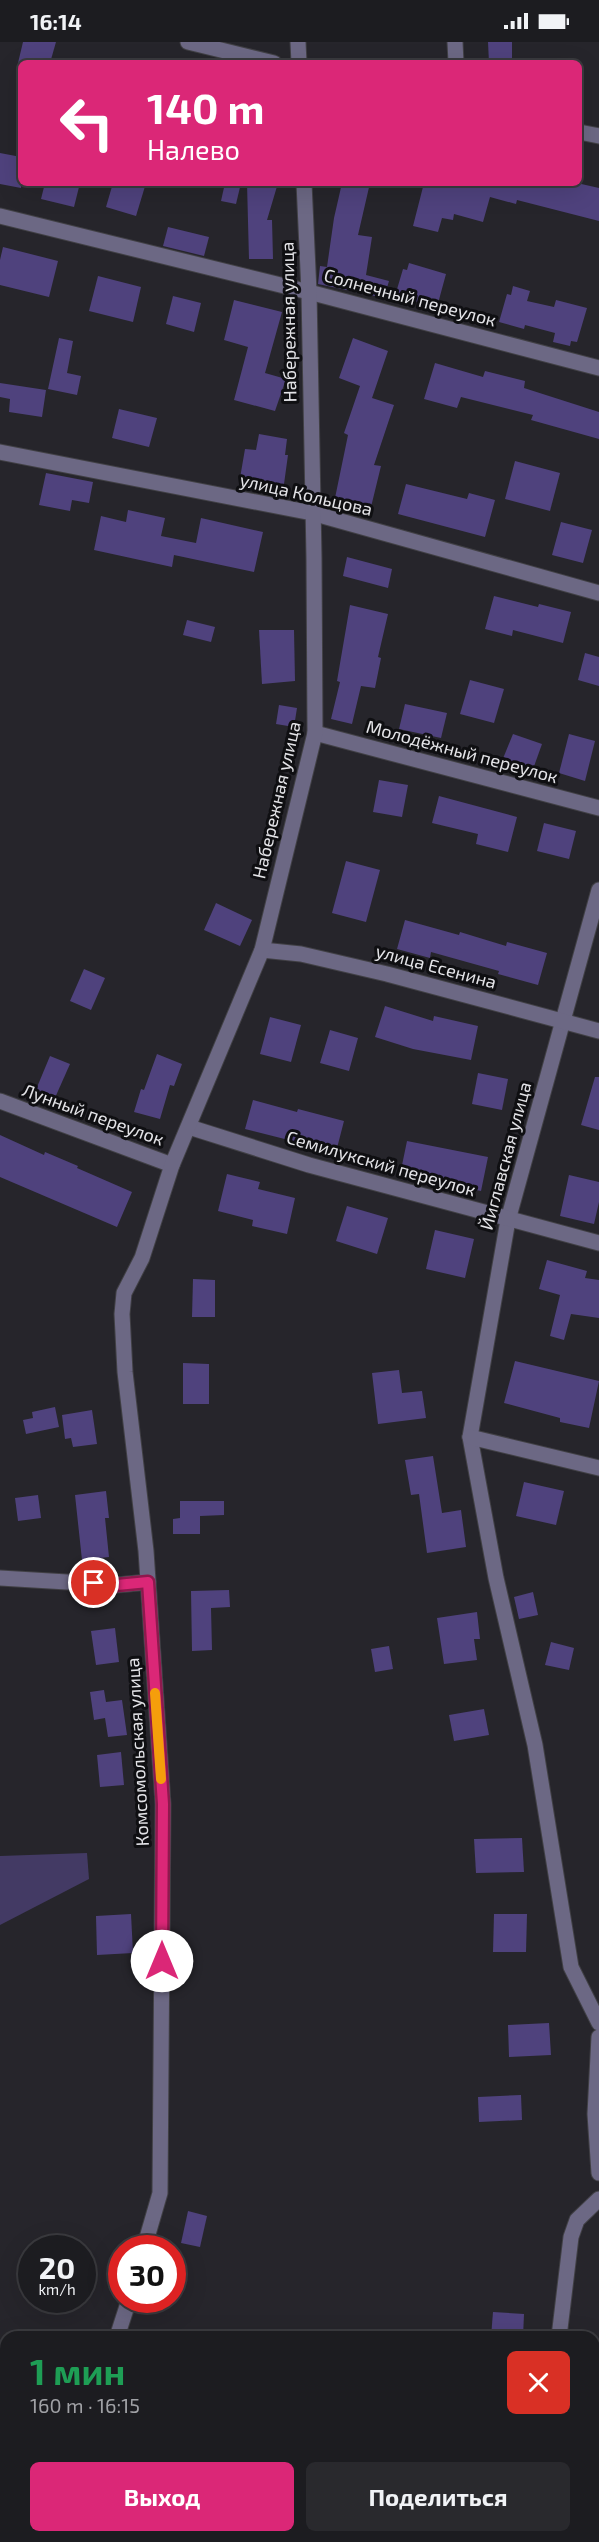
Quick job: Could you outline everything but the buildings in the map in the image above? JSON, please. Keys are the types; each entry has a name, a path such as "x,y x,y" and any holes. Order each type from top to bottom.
{"street":[{"path":"189,42 262,60"},
{"path":"298,42 299,60"},
{"path":"455,42 456,60"},
{"path":"582,133 599,136"},
{"name":"Набережная улица","path":"142,1258 172,1165 262,950 315,733 309,292 304,186"},
{"name":"Солнечный переулок","path":"0,216 309,292 599,369"},
{"name":"улица Кольцова","path":"0,452 312,513 599,593"},
{"name":"Молодёжный переулок","path":"315,733 599,808"},
{"name":"Йиглавская улица","path":"599,890 508,1220 471,1437 496,1578 535,1745 571,1967 599,2023"},
{"name":"улица Есенина","path":"262,950 301,954 376,971 599,1031"},
{"name":"Лунный переулок","path":"0,1101 35,1116 172,1165"},
{"name":"Семилукский переулок","path":"189,1127 309,1165 599,1243"},
{"name":"Комсомольская улица","path":"142,1258 124,1293 122,1314 125,1372 148,1582 163,1804 160,2193 148,2235"},
{"path":"471,1437 599,1468"},
{"path":"0,1578 117,1585 148,1582"},
{"path":"599,2037 595,2114 599,2173"},
{"path":"560,2331 571,2237 577,2220 599,2199"},
{"path":"119,2331 125,2313"}],"shaded area":[{"path":"87,1853 89,1879 0,1925 0,1856"}],"slow traffic":[{"path":"155,1693 161,1779"}],"route":[{"path":"94,1583 117,1585 148,1582 163,1804 162,1961"}]}
